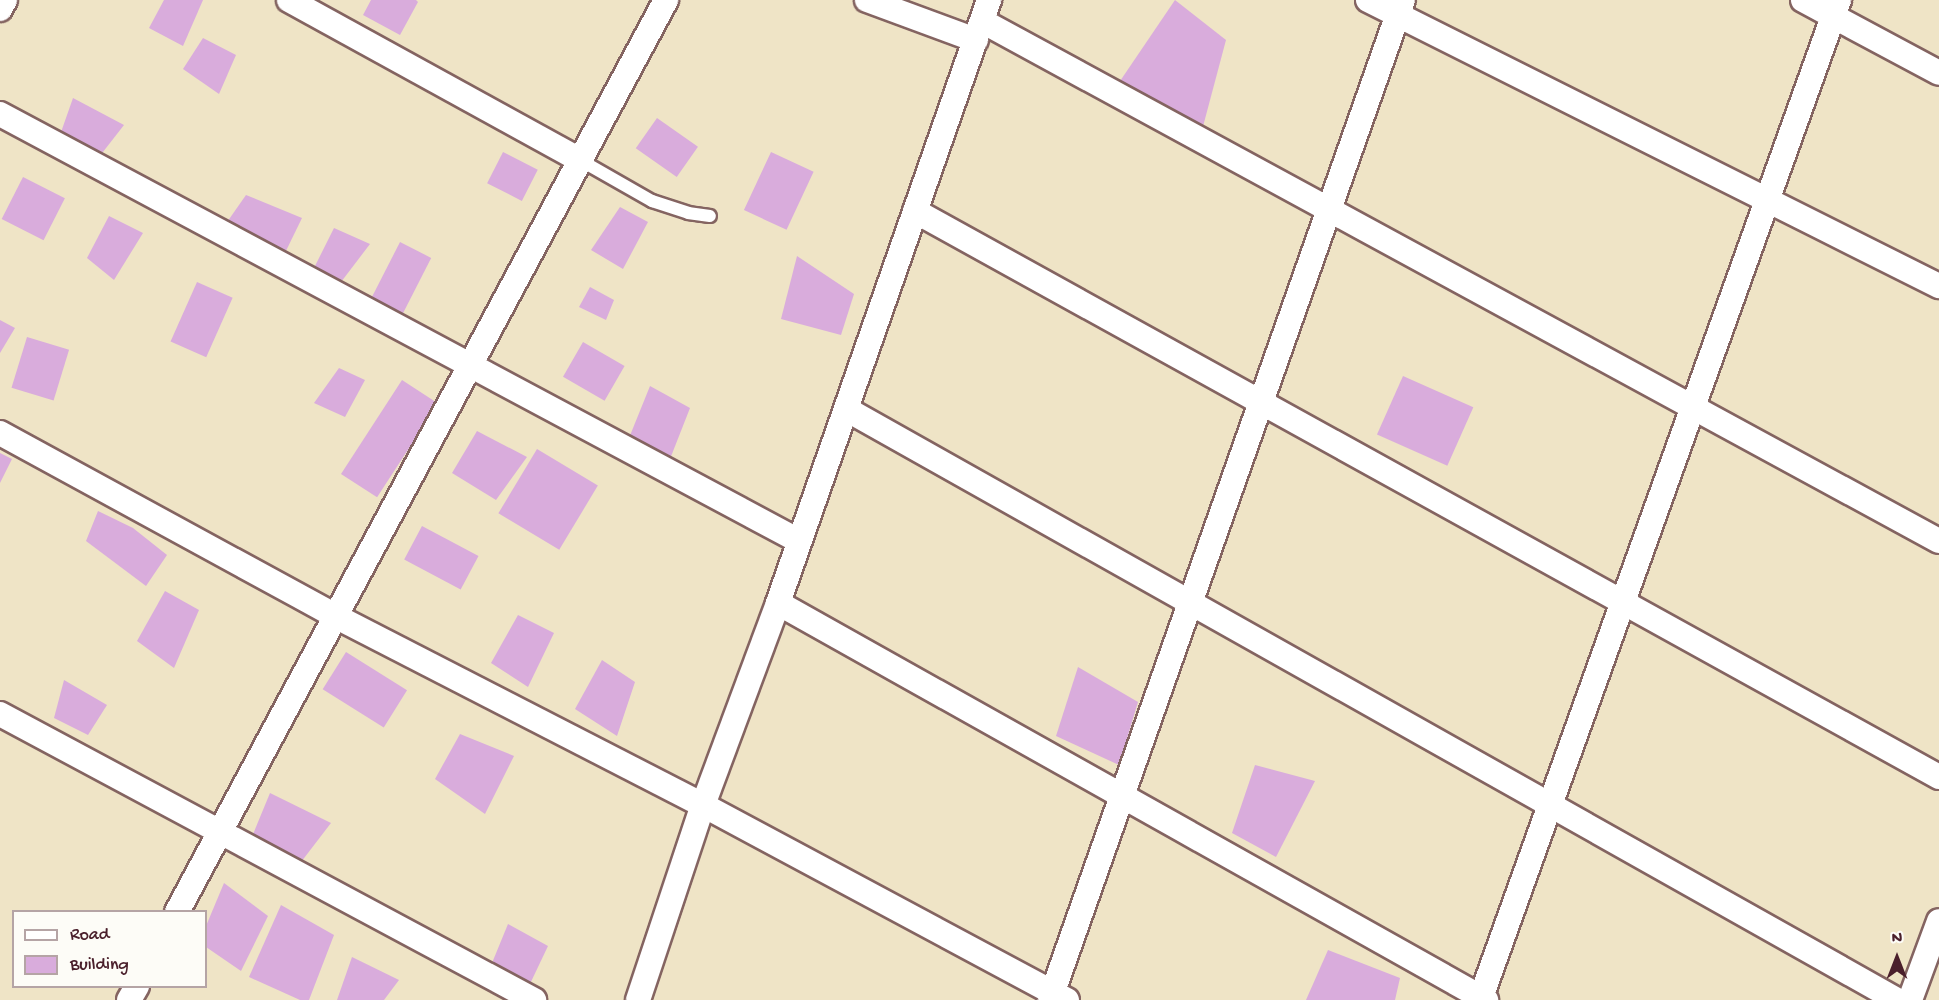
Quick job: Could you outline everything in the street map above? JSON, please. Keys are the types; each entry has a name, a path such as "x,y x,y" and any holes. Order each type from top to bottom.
{"street":[{"path":"0,9 5,0"},
{"path":"289,0 580,160"},
{"path":"178,910 666,0"},
{"path":"867,0 982,20 1939,541"},
{"path":"1368,0 1400,8 1767,200 1939,286"},
{"path":"1803,0 1836,8 1939,73"},
{"path":"0,433 335,616 703,805 1057,997 1191,603 1400,8"},
{"path":"778,603 1482,999 1836,8"},
{"path":"644,998 703,805 778,603 982,20"},
{"path":"0,114 799,541"},
{"path":"915,211 1939,777"},
{"path":"846,409 1897,1000"},
{"path":"0,714 534,1000"},
{"path":"1911,1000 1939,921"}],"lane":[{"path":"580,160 652,201 688,213 710,216"}],"building":[{"path":"164,0 203,0 183,46 149,28"},
{"path":"371,0 416,0 418,2 400,35 363,15"},
{"path":"1175,0 1226,40 1201,134 1116,87"},
{"path":"203,38 236,55 219,94 183,69"},
{"path":"73,98 124,125 99,157 60,135"},
{"path":"657,118 698,147 677,177 636,148"},
{"path":"503,152 538,170 522,201 487,183"},
{"path":"771,152 814,172 787,230 744,210"},
{"path":"23,177 65,198 44,240 2,219"},
{"path":"246,195 302,218 283,257 225,225"},
{"path":"620,207 648,222 623,269 591,250"},
{"path":"109,216 143,233 114,280 87,258"},
{"path":"334,228 370,244 338,286 309,278"},
{"path":"400,242 431,258 399,320 368,304"},
{"path":"797,256 854,294 841,335 781,319"},
{"path":"197,282 233,298 206,357 171,341"},
{"path":"590,287 614,300 606,320 579,307"},
{"path":"0,320 15,328 0,353"},
{"path":"27,337 69,350 54,401 12,388"},
{"path":"583,342 625,366 605,401 563,377"},
{"path":"339,368 365,380 345,417 314,403"},
{"path":"1403,376 1473,407 1447,466 1377,434"},
{"path":"402,380 438,403 377,497 341,474"},
{"path":"650,386 690,408 670,459 629,438"},
{"path":"477,431 527,457 496,500 452,473"},
{"path":"537,449 598,486 559,550 498,513"},
{"path":"0,453 12,459 0,483"},
{"path":"98,511 133,528 167,555 146,586 86,541"},
{"path":"422,526 479,556 461,590 404,560"},
{"path":"165,591 199,610 174,668 137,641"},
{"path":"518,615 554,633 528,687 491,663"},
{"path":"346,652 407,690 384,727 323,689"},
{"path":"602,660 635,682 617,736 575,709"},
{"path":"1078,667 1138,702 1119,765 1056,736"},
{"path":"64,680 107,705 88,735 54,718"},
{"path":"460,734 514,756 485,814 435,779"},
{"path":"1255,765 1315,781 1276,857 1232,833"},
{"path":"270,793 331,823 298,866 249,844"},
{"path":"224,883 268,916 241,971 207,948 207,924"},
{"path":"281,905 334,935 309,1000 300,1000 249,977"},
{"path":"508,924 548,946 529,986 492,963"},
{"path":"1328,950 1400,978 1395,1000 1306,1000"},
{"path":"352,957 399,980 384,1000 337,1000"}]}
